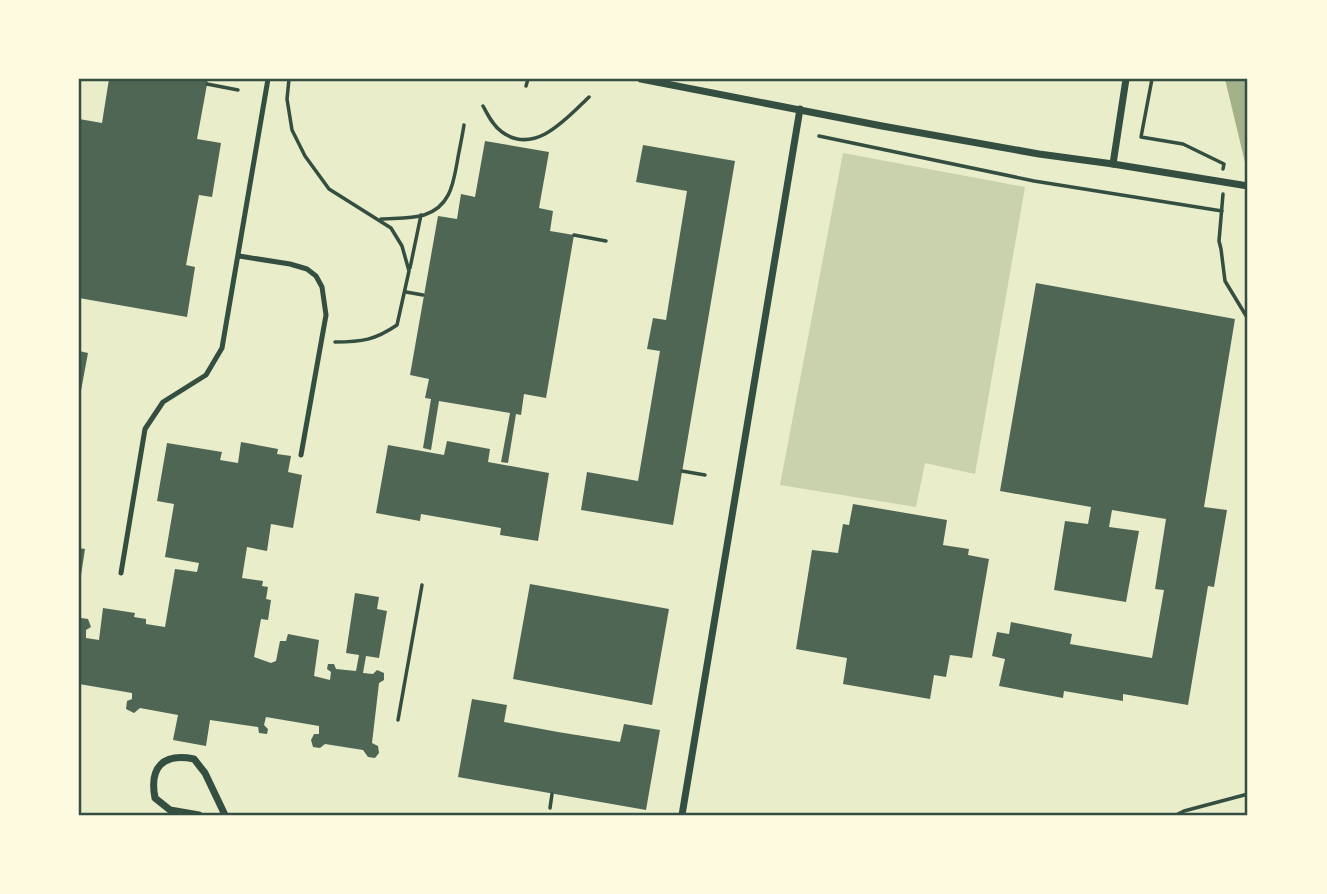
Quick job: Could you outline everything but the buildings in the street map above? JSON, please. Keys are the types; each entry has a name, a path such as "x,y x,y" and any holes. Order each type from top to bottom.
{"street":[{"path":"641,79 1039,154 1248,186"},
{"path":"1113,164 1126,79"},
{"path":"682,815 800,109"},
{"path":"199,815 170,810 155,798 152,782 159,767 169,758 194,759 205,773 225,815"}],"lane":[{"path":"121,573 145,429 163,402 206,375 222,348 268,79"},
{"path":"239,256 307,269 316,276 322,287 326,316 301,456"}],"path":[{"path":"289,79 287,99 292,130 305,156 329,189 391,228 402,246 410,271"},
{"path":"526,86 528,79"},
{"path":"207,84 239,90"},
{"path":"483,106 501,132 518,140 536,139 559,127 589,97"},
{"path":"379,219 421,215 439,207 451,191 464,125"},
{"path":"819,136 1034,181 1223,211"},
{"path":"516,146 518,140"},
{"path":"335,342 359,342 383,335 397,325 421,215"},
{"path":"574,235 606,242"},
{"path":"406,292 423,295"},
{"path":"682,471 705,475"},
{"path":"398,720 422,585"},
{"path":"550,808 552,794"},
{"path":"1176,815 1248,794"}],"shaded area":[{"path":"1225,79 1248,79 1248,175"},
{"path":"843,153 1025,187 975,474 925,463 916,507 780,485"}]}
